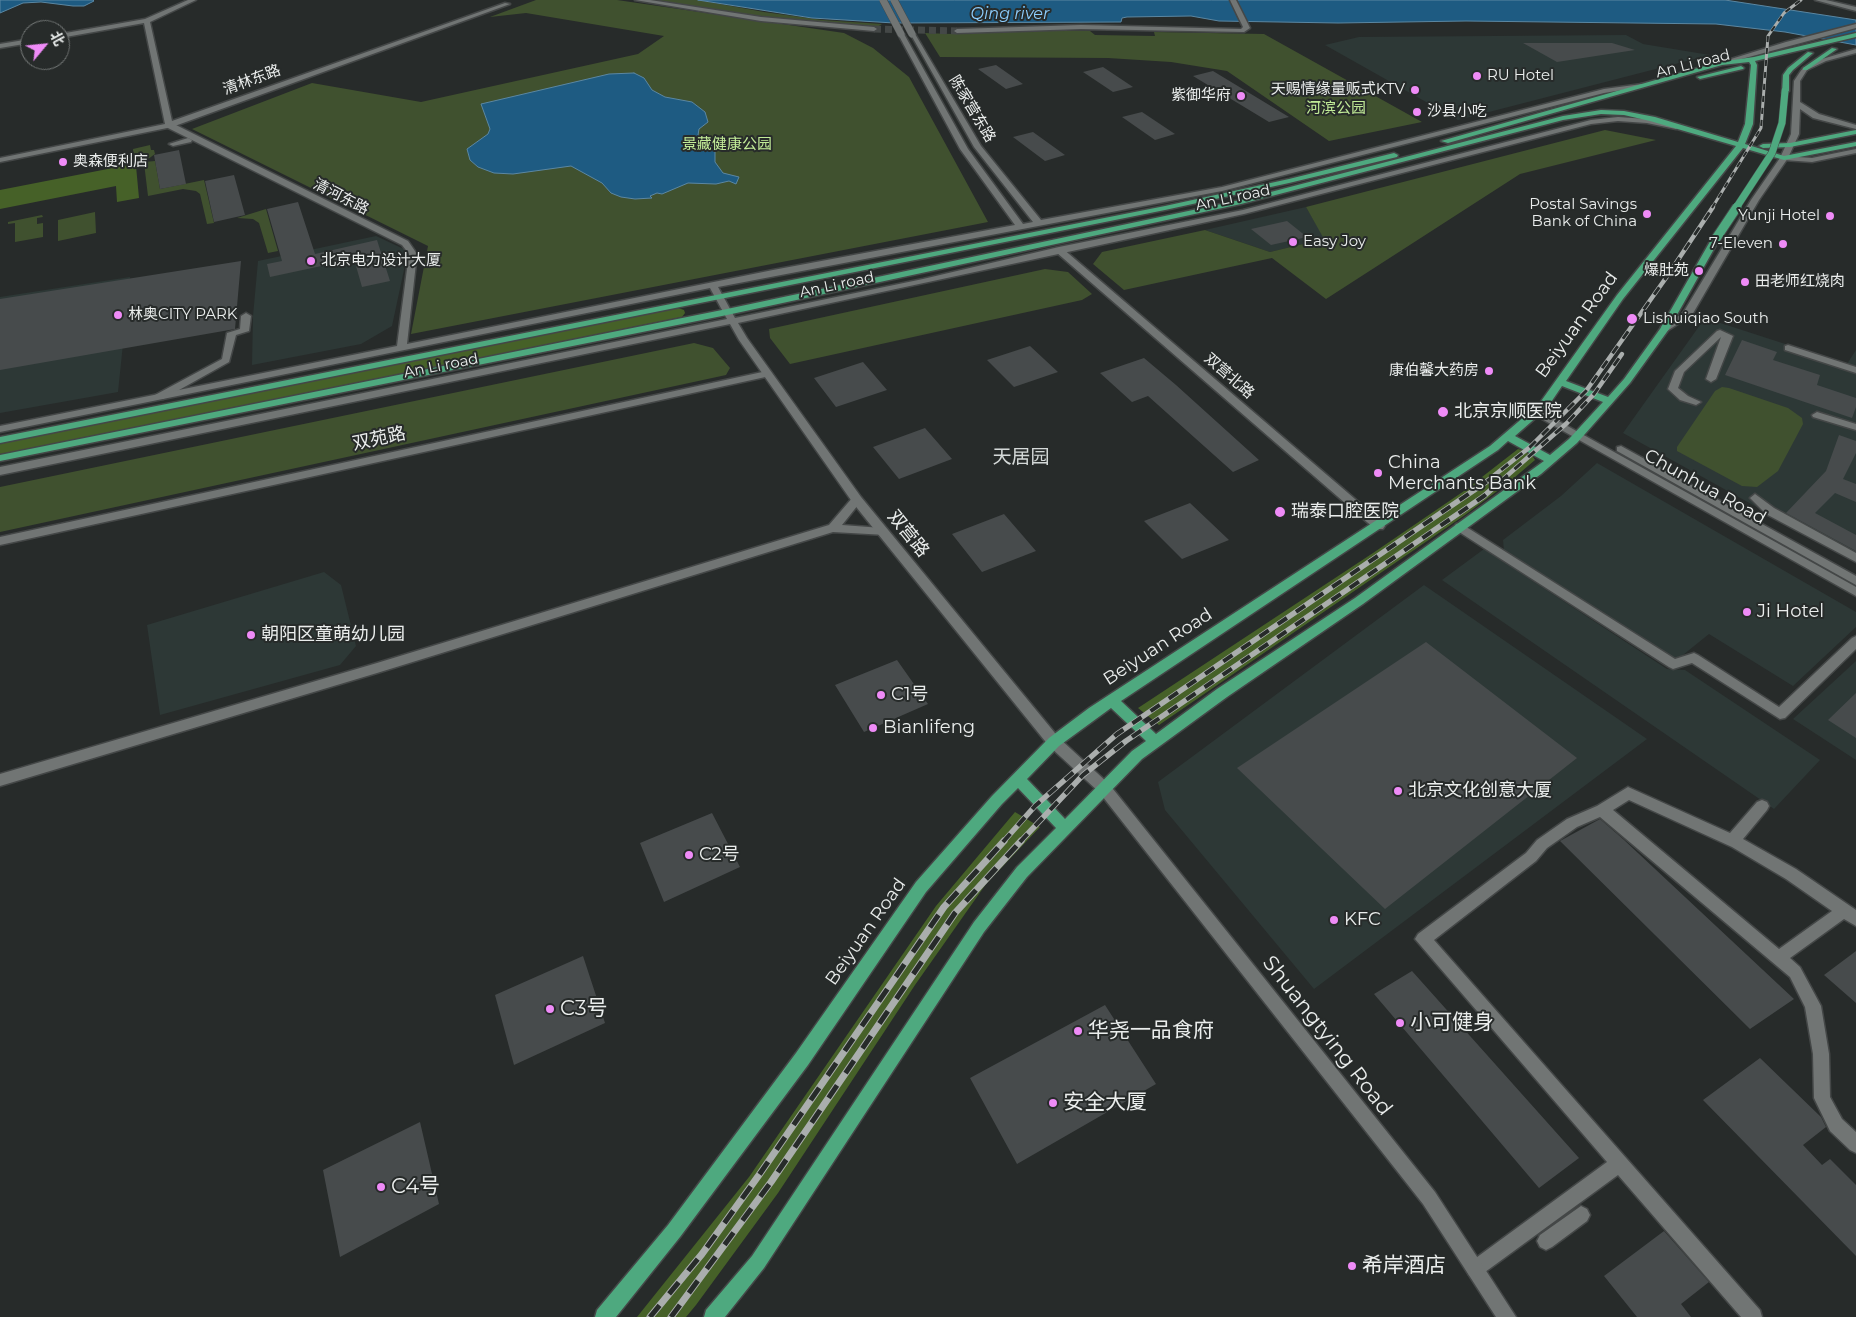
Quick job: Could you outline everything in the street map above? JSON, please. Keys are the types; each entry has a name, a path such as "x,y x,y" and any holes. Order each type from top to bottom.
{"main road":[{"path":"712,1317 758,1262 979,927 1022,872 1137,755 1460,527 1551,460 1582,433 1627,382 1664,329 1715,240 1772,153 1782,123 1786,75 1790,69 1812,50 1856,35"},
{"name":"An Li road","path":"0,458 730,317 1250,200 1563,118 1798,49 1834,49 1856,43"},
{"path":"1761,51 1798,49"},
{"path":"1805,69 1834,49"},
{"name":"An Li road","path":"0,440 1165,208 1289,181 1426,146 1721,63 1752,62 1812,50"},
{"name":"Beiyuan Road","path":"604,1317 674,1231 802,1059 921,887 1018,779 1054,742 1112,701 1380,526 1510,437 1540,409 1624,292 1710,182 1740,147 1750,124 1752,62"},
{"name":"An Li road","path":"1563,118 1601,112 1624,113 1784,158"},
{"path":"1740,147 1790,145 1856,132"},
{"path":"1784,158 1856,144"},
{"path":"1560,382 1610,402"},
{"path":"1510,437 1551,460"},
{"path":"1112,701 1155,741"},
{"path":"1018,779 1065,828"}],"street":[{"path":"70,34 147,21 193,0"},
{"path":"638,0 761,20 874,29"},
{"name":"陈家营东路","path":"883,0 964,149 1021,227"},
{"name":"陈家营东路","path":"894,0 978,147 1039,224"},
{"path":"956,31 1081,27 1242,31 1247,28 1234,0"},
{"path":"1818,0 1856,9"},
{"name":"清林东路","path":"0,160 169,125 507,4 492,1"},
{"path":"147,21 169,125"},
{"name":"An Li road","path":"1721,63 1856,26"},
{"path":"0,46 20,43"},
{"path":"1664,329 1687,315 1755,200 1784,158 1795,134 1797,81 1805,69 1824,60 1856,52"},
{"name":"An Li road","path":"0,429 713,284 1222,189 1594,93 1642,86"},
{"path":"1796,103 1816,116 1856,128"},
{"name":"An Li road","path":"0,471 730,317 923,282 1059,250 1254,210 1591,122 1618,119 1647,121 1676,127"},
{"name":"清河东路","path":"169,125 405,243 413,254 402,348"},
{"path":"173,144 188,140"},
{"path":"1784,158 1812,160 1856,151"},
{"name":"双营北路","path":"1059,250 1380,526"},
{"name":"双营路","path":"713,284 730,317 767,374 857,500 1054,742 1104,788"},
{"path":"159,397 226,360 232,333 244,331 246,316"},
{"path":"1696,402 1684,398 1673,388 1680,371 1720,333 1728,336 1711,378"},
{"path":"1788,348 1856,370"},
{"name":"双苑路","path":"0,541 767,374"},
{"name":"Chunhua Road","path":"1540,409 1856,592"},
{"path":"1817,415 1856,427"},
{"name":"Chunhua Road","path":"1582,433 1856,581"},
{"path":"1755,498 1770,511 1856,558"},
{"path":"833,528 857,500"},
{"path":"1460,527 1674,664 1694,658 1780,714 1856,641"},
{"path":"0,780 368,671 833,528 882,532"},
{"name":"Shuangtying Road","path":"1104,788 1429,1198 1507,1317"},
{"path":"1753,1317 1423,940 1531,857 1542,844 1572,824 1602,810 1628,793 1732,841 1791,874 1850,915 1778,958"},
{"path":"1732,841 1762,806"},
{"path":"1602,810 1795,972 1813,1006 1821,1054 1822,1098 1836,1125 1856,1144"},
{"path":"1475,1269 1619,1164"},
{"path":"1546,1241 1581,1215"}],"shaded area":[{"path":"1626,35 1643,44 1710,55 1458,120 1325,45 1359,37"},
{"path":"1306,207 1325,239 1270,252 1205,230"},
{"path":"376,236 408,251 392,326 361,344 252,365 253,316 258,261"},
{"name":"林奥CITY PARK","path":"130,277 118,392 0,413 0,297"},
{"path":"1705,318 1847,364 1856,350 1856,562 1623,433"},
{"path":"1597,463 1856,612 1856,627 1793,686 1709,634 1673,663 1504,551 1503,540 1561,496"},
{"path":"1484,549 1667,669 1685,670 1820,760 1774,809 1442,580"},
{"name":"朝阳区童萌幼儿园","path":"324,572 341,585 356,646 340,665 160,715 147,625"},
{"path":"1424,585 1647,739 1314,989 1165,810 1158,782"},
{"path":"1856,661 1856,760 1793,719"}],"green space":[{"name":"景藏健康公园","path":"536,0 617,0 844,33 873,48 909,77 988,222 411,334 428,246 192,129 312,83 421,102 638,54 664,36 526,13 490,17"},
{"path":"638,0 698,0 823,20 882,24 874,29 792,23"},
{"name":"河滨公园","path":"1027,30 1090,31 1095,35 1155,36 1154,32 1264,34 1422,122 1329,141 1227,71 1171,62 1108,58 940,57 925,33 952,34"},
{"path":"1605,130 1656,140 1520,174 1326,299 1272,258 1124,290 1093,264 1102,252 1205,230 1270,252 1324,239 1306,207"},
{"path":"150,145 151,150 154,150 155,154 144,162 155,161 160,189 204,180 214,223 207,224 200,194 196,191 183,189 148,196 144,163 134,162 133,149"},
{"path":"128,165 136,166 139,198 117,202 116,186 0,209 0,190"},
{"path":"266,209 278,251 268,253 259,223 253,219 237,218"},
{"path":"95,212 96,233 58,241 58,220"},
{"path":"42,215 43,217 37,218 37,224 43,223 43,237 15,242 15,223 8,224 8,222"},
{"path":"1045,269 1068,272 1092,294 1082,300 790,364 770,338 769,329"},
{"path":"678,308 684,310 685,313 682,317 0,455 0,443"},
{"path":"694,343 713,348 730,368 726,375 0,532 0,487"},
{"path":"1722,387 1788,408 1802,418 1803,424 1778,471 1757,487 1742,486 1677,451 1677,447 1715,391"},
{"path":"1518,449 1530,452 1535,460 1508,483 1465,515 1159,725 1138,708 1464,491"},
{"path":"1015,812 1040,827 986,884 915,985 778,1193 696,1305 686,1317 637,1317 749,1177 936,906"}],"water":[{"path":"0,0 94,1 84,6 41,2 23,3 0,13"},
{"name":"Qing river","path":"698,0 1725,0 1856,20 1856,45 1785,32 1716,24 1466,21 1338,23 1219,21 1191,16 1127,17 1122,18 1121,22 894,23 812,18"},
{"path":"634,73 644,78 652,90 665,97 692,102 705,112 708,122 699,129 698,135 715,148 715,162 723,173 739,177 736,184 729,181 716,184 688,183 662,194 657,193 650,196 652,198 635,199 611,193 602,183 571,166 513,174 494,173 478,167 470,160 467,149 488,134 490,129 481,104 609,74"}],"building":[{"path":"1523,43 1612,43 1635,50 1557,62"},
{"path":"996,65 1023,84 1006,89 978,69"},
{"name":"紫御华府","path":"1103,67 1133,87 1113,92 1083,72"},
{"name":"紫御华府","path":"1213,71 1289,117 1269,122 1193,76"},
{"name":"紫御华府","path":"1142,112 1175,134 1155,140 1122,117"},
{"path":"1033,132 1065,155 1045,161 1013,137"},
{"path":"179,150 186,184 160,189 154,155"},
{"path":"234,175 245,215 214,222 205,181"},
{"path":"298,202 315,254 377,240 390,281 362,287 354,259 270,277 267,264 282,261 267,209"},
{"path":"1287,221 1307,237 1271,245 1251,229"},
{"name":"林奥CITY PARK","path":"241,261 235,329 0,370 0,299"},
{"path":"1742,340 1777,352 1773,360 1820,375 1817,385 1856,398 1856,407 1852,418 1725,375"},
{"path":"1030,346 1058,372 1014,387 987,360"},
{"path":"1144,358 1259,460 1233,472 1148,396 1132,402 1100,373"},
{"path":"863,362 887,390 836,407 814,378"},
{"path":"925,428 952,459 899,479 873,447"},
{"path":"1839,435 1856,441 1856,453 1843,479 1856,484 1856,502 1835,493 1815,513 1856,535 1856,551 1786,513 1826,471"},
{"path":"1190,503 1229,540 1182,559 1144,521"},
{"path":"1004,514 1036,551 982,572 952,534"},
{"name":"北京文化创意大厦","path":"1426,642 1577,758 1385,909 1237,768"},
{"name":"C1号","path":"897,660 928,704 864,732 835,685"},
{"path":"1856,693 1856,738 1828,720"},
{"name":"C2号","path":"712,813 740,867 664,902 640,843"},
{"path":"1600,819 1794,999 1750,1029 1560,841"},
{"path":"1856,951 1856,1003 1824,975"},
{"name":"C3号","path":"583,956 605,1023 514,1065 495,995"},
{"path":"1412,971 1579,1158 1539,1188 1374,994"},
{"name":"安全大厦","path":"1105,1005 1156,1084 1017,1164 970,1078"},
{"path":"1760,1058 1821,1117 1826,1127 1803,1145 1822,1165 1830,1159 1856,1185 1856,1256 1703,1100"},
{"name":"C4号","path":"420,1122 439,1204 340,1257 323,1170"},
{"path":"1664,1231 1709,1282 1681,1304 1691,1317 1637,1317 1604,1276"}],"tunnel":[{"path":"874,29 957,31"}],"railway":[{"path":"1712,208 1761,128 1768,36 1784,13 1801,0"},
{"path":"1487,481 1530,447 1586,391 1668,275 1713,207"},
{"path":"1501,481 1567,423 1594,394 1622,354"},
{"path":"1003,842 1035,806 1117,734 1489,480"},
{"path":"1020,842 1083,775 1126,741 1484,496 1502,480"},
{"path":"650,1317 702,1254 759,1175 944,907 1004,841"},
{"path":"671,1317 771,1182 955,913 1021,841"}],"place":[{"name":"RU Hotel","path":"1477,76"},
{"name":"天赐情缘量贩式KTV","path":"1415,90"},
{"name":"紫御华府","path":"1241,96"},
{"name":"沙县小吃","path":"1417,112"},
{"name":"奥森便利店","path":"63,162"},
{"name":"Postal Savings Bank of China","path":"1647,214"},
{"name":"Yunji Hotel","path":"1830,216"},
{"name":"Easy Joy","path":"1293,242"},
{"name":"7-Eleven","path":"1783,244"},
{"name":"北京电力设计大厦","path":"311,261"},
{"name":"爆肚苑","path":"1699,271"},
{"name":"田老师红烧肉","path":"1745,282"},
{"name":"林奥CITY PARK","path":"118,315"},
{"name":"Lishuiqiao South","path":"1632,319"},
{"name":"康伯馨大药房","path":"1489,371"},
{"name":"北京京顺医院","path":"1443,412"},
{"name":"China Merchants Bank","path":"1378,473"},
{"name":"瑞泰口腔医院","path":"1280,512"},
{"name":"Ji Hotel","path":"1747,612"},
{"name":"朝阳区童萌幼儿园","path":"251,635"},
{"name":"C1号","path":"881,695"},
{"name":"Bianlifeng","path":"873,728"},
{"name":"北京文化创意大厦","path":"1398,791"},
{"name":"C2号","path":"689,855"},
{"name":"KFC","path":"1334,920"},
{"name":"C3号","path":"550,1009"},
{"name":"小可健身","path":"1400,1023"},
{"name":"华尧一品食府","path":"1078,1031"},
{"name":"安全大厦","path":"1053,1103"},
{"name":"C4号","path":"381,1187"},
{"name":"希岸酒店","path":"1352,1266"}],"district":[{"name":"天居园","path":"1021,457"}]}
